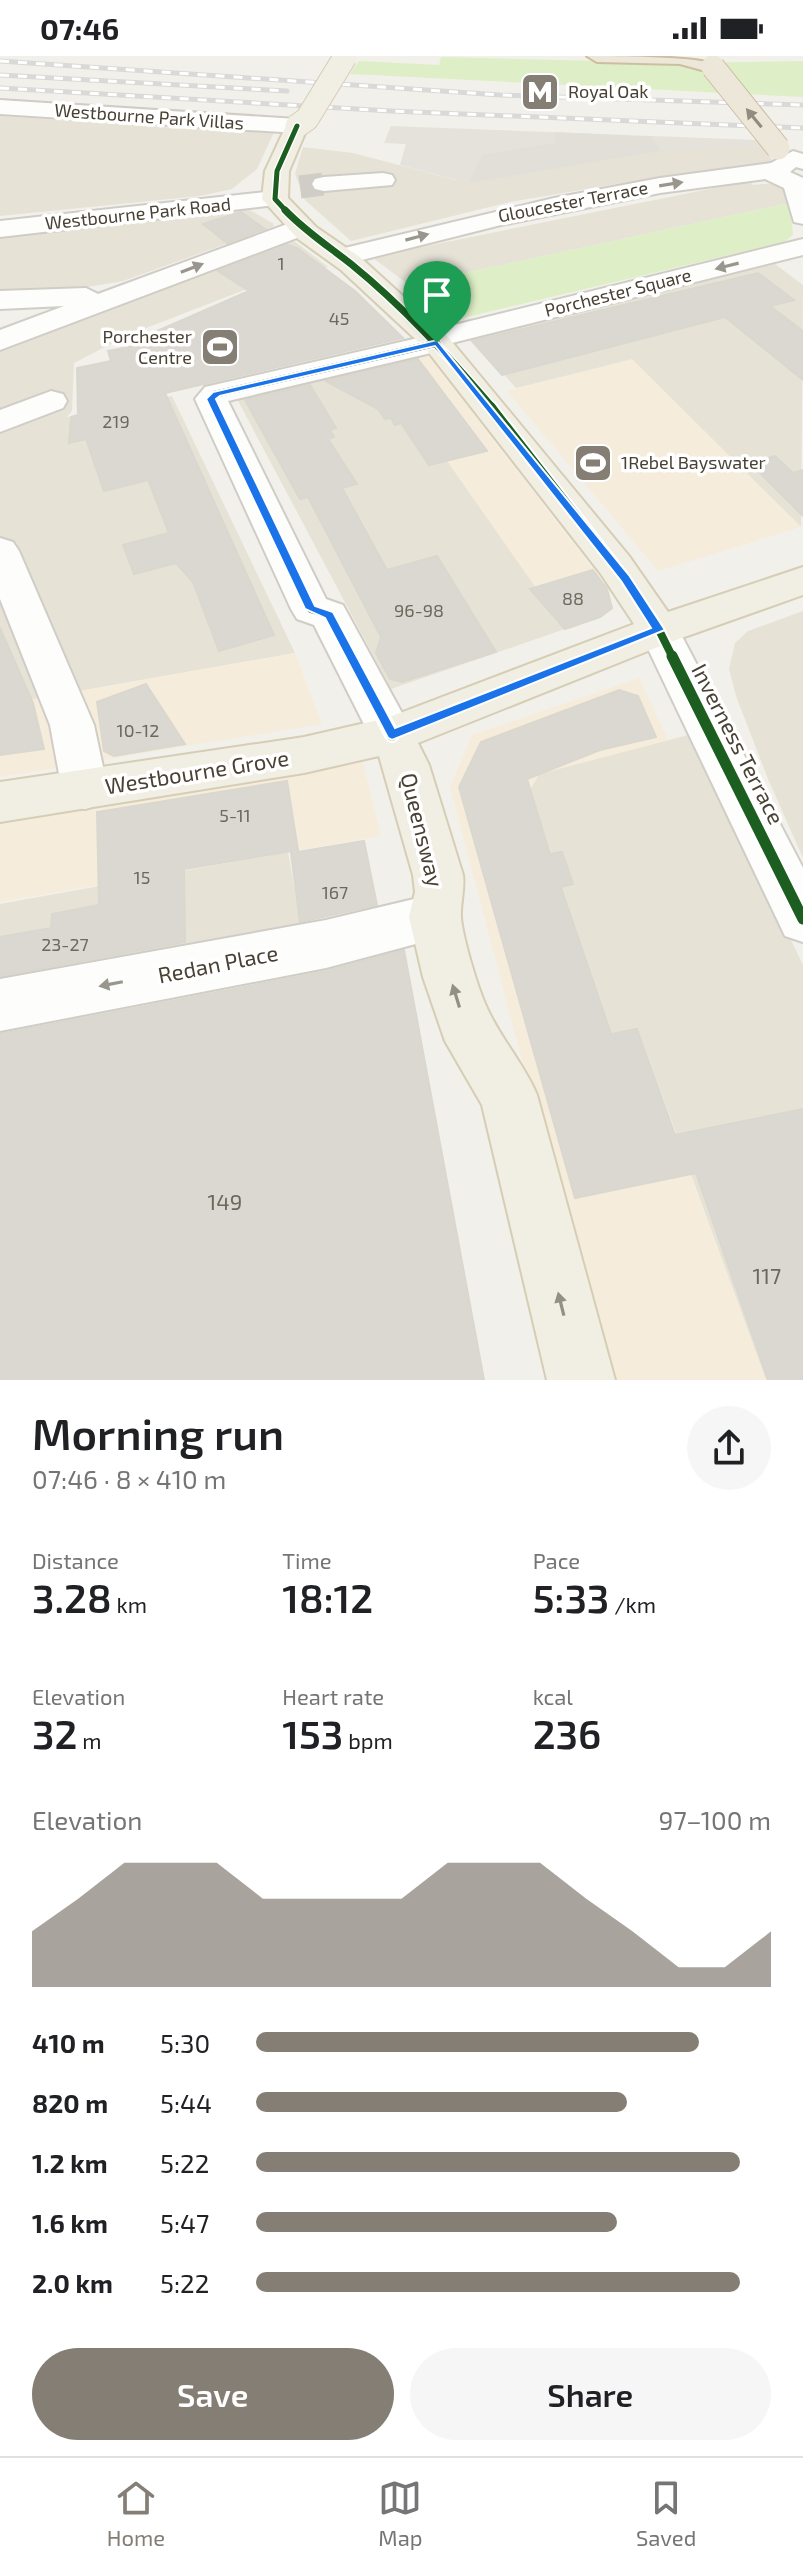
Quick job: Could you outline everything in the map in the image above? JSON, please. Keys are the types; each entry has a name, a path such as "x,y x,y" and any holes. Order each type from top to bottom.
{"highway":[{"path":"597,56 681,58 713,67 790,167"}],"main road":[{"path":"297,126 295,118 332,57"},
{"path":"345,57 307,119 297,126 282,157 301,227 342,257 435,341 625,578 659,630"},
{"name":"Westbourne Grove","path":"0,802 304,755 392,735 659,630 803,581"},
{"name":"Queensway","path":"392,735 406,765 438,875 440,892 435,917 464,1022 508,1095 581,1380"}],"street":[{"name":"Westbourne Park Villas","path":"0,107 297,126"},
{"path":"790,167 803,216"},
{"name":"Gloucester Terrace","path":"342,257 489,218 603,194 790,167"},
{"name":"Westbourne Park Road","path":"0,229 383,180"},
{"path":"0,341 301,227"},
{"name":"Porchester Square","path":"435,341 796,253"},
{"path":"0,300 119,296"},
{"name":"Queensway","path":"392,735 329,615 311,609 211,399 216,394 435,341"},
{"path":"0,422 51,401"},
{"path":"0,551 72,725 85,790"},
{"name":"Inverness Terrace","path":"659,630 803,919"},
{"name":"Redan Place","path":"0,1005 326,944 435,917"}],"shaded area":[{"path":"0,116 190,129 193,125 275,130 257,169 232,189 200,196 0,216"},
{"path":"391,126 756,140 762,146 660,151 469,183 400,165 406,144 384,143"},
{"path":"555,132 652,137 660,151 469,183 482,155 555,143"},
{"path":"762,146 774,162 664,176 510,202 351,241 305,200 295,174 303,147 353,153 456,180 662,150"},
{"path":"749,181 753,185 774,183 788,187 790,203 409,285 372,257"},
{"path":"248,209 274,224 273,227 123,281 64,291 0,292 0,237"},
{"path":"293,240 328,267 265,282 128,335 74,363 72,411 67,417 172,396 295,653 0,705 0,349 229,261"},
{"path":"775,264 803,285 801,527 632,360 516,388 468,334"},
{"path":"427,354 605,585 611,604 600,617 565,629 380,365"},
{"path":"632,359 801,527 658,571 507,391"},
{"path":"380,365 565,629 391,689 237,399"},
{"path":"803,611 803,858 768,779 736,696 729,669 735,643 748,631"},
{"path":"295,653 322,724 0,777 0,705"},
{"path":"639,678 668,740 539,774 530,790 610,1033 637,1029 766,1380 606,1380 450,787 472,735"},
{"path":"688,735 716,784 803,965 803,1380 766,1380 638,1029 611,1034 530,790 539,774"},
{"path":"363,762 381,836 0,902 0,817"},
{"path":"288,852 302,931 0,980 0,904"}],"green space":[{"path":"441,57 683,63 803,61 803,97 350,74 359,61 439,65"},
{"path":"790,203 793,235 784,242 446,322 409,285"}],"building":[{"path":"241,212 265,229 227,243 203,224"},
{"path":"287,245 297,248 355,291 403,338 165,393 274,635 219,651 193,582 176,563 134,574 123,545 169,533 148,480 104,491 86,439 69,443 71,417 78,415 77,368 111,361 108,351 144,344 141,338 249,291 218,271"},
{"path":"758,273 794,300 770,306 803,331 803,380 725,317 502,375 472,341"},
{"path":"418,359 487,451 429,465 401,423 395,425 391,418 385,419 378,409 326,381"},
{"path":"310,385 336,428 330,430 334,437 328,439 357,484 342,488 387,570 437,556 496,652 402,682 390,679 376,653 381,637 308,497 300,499 245,400"},
{"path":"775,456 793,473 803,470 803,516 750,463"},
{"path":"593,570 607,589 612,608 600,617 565,629 530,589"},
{"path":"0,628 33,703 44,749 0,755"},
{"path":"146,684 185,744 114,756 104,751 97,702"},
{"path":"619,690 638,696 656,737 600,750 527,779 550,854 562,852 573,884 561,887 611,1034 637,1029 675,1135 803,1109 803,1380 768,1380 696,1173 575,1198 459,787 481,742"},
{"path":"287,781 298,850 184,869 185,942 0,976 0,937 51,928 52,914 99,905 97,812"},
{"path":"364,841 377,905 300,922 291,853"},
{"path":"404,950 484,1380 0,1380 0,1034 327,971"}],"tunnel":[{"path":"300,187 324,184"}],"railway":[{"path":"0,61 500,95 803,105"},
{"path":"0,75 287,91"},
{"path":"0,88 391,111 803,128"}],"cycle path":[{"path":"297,126 277,171 275,199 307,233 351,264 437,343 500,417 625,578 659,630 803,919"},
{"path":"392,735 329,615 311,609 211,399 216,394 437,343"}],"place":[{"name":"Royal Oak","path":"540,92"},
{"name":"Porchester Centre","path":"220,347"},
{"name":"1Rebel Bayswater","path":"593,463"}],"route":[{"path":"437,343 500,417 625,578 659,630 392,735 329,615 311,609 211,399 216,394 437,343"}]}
